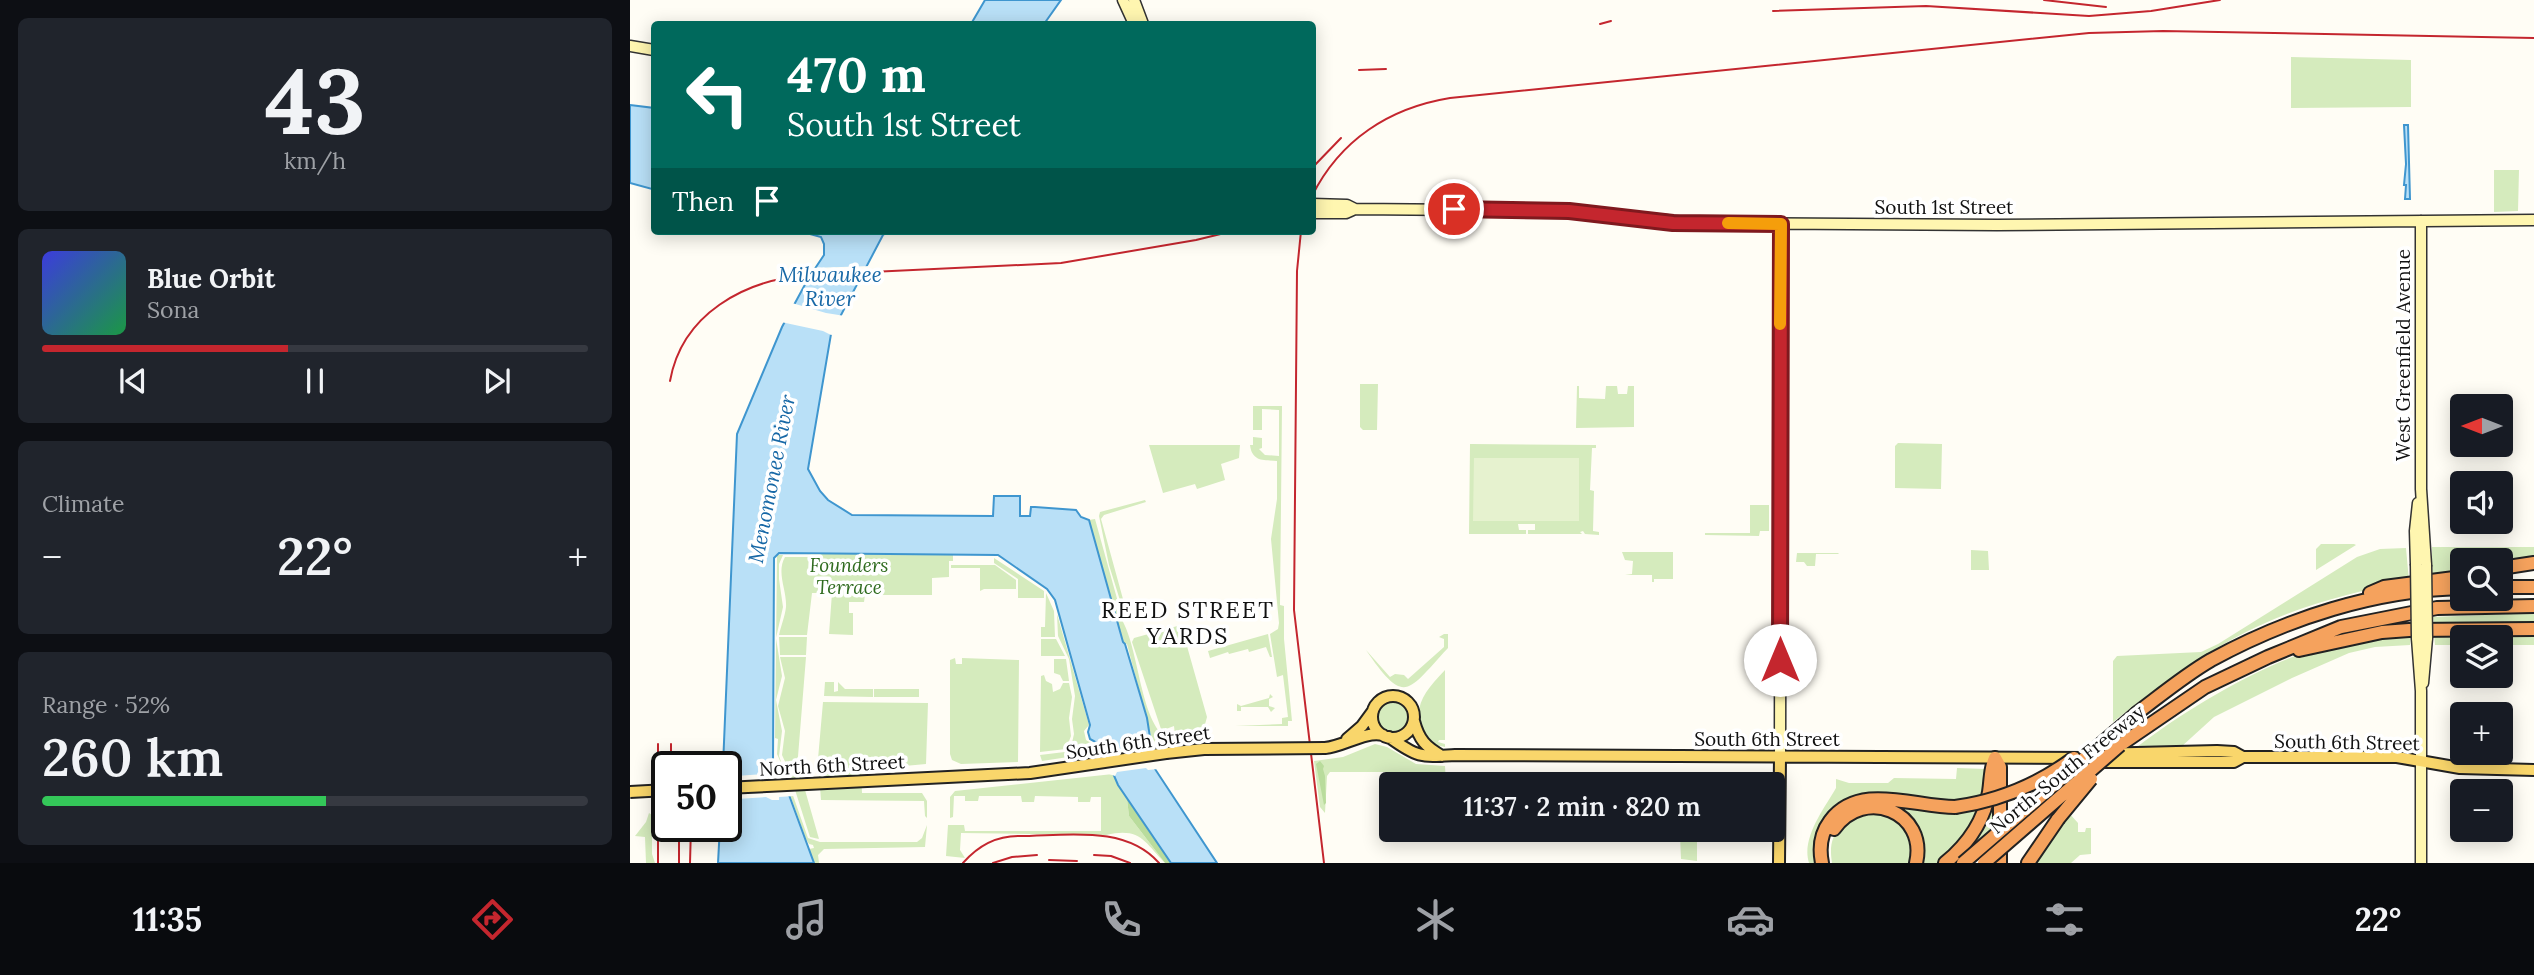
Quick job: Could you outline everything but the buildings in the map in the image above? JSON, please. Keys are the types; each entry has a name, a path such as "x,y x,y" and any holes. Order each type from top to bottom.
{"highway":[{"path":"2513,568 2534,563"},
{"path":"2513,571 2534,570"},
{"path":"2290,623 2384,587 2450,579"},
{"path":"2513,587 2534,587"},
{"name":"North-South Freeway","path":"1963,863 2137,713 2210,661 2290,623 2369,598 2450,588"},
{"name":"North-South Freeway","path":"1984,863 2120,745 2205,687 2268,657 2341,627 2437,608 2534,606"},
{"path":"2268,657 2382,632 2534,629"},
{"path":"1822,863 1820,852 1826,827 1847,804 1874,798 1955,807 1994,799 2062,767 2137,713"},
{"path":"2028,863 2058,819 2120,745"},
{"path":"1945,863 1959,851 1983,815 1995,758"},
{"path":"1995,758 2000,767 2000,863"},
{"path":"1829,863 1831,834 1840,820 1853,811 1868,807 1882,807 1905,820 1917,844 1916,863"}],"main road":[{"path":"1123,0 1132,21"},
{"path":"1134,0 1142,21"},
{"path":"630,46 651,50"},
{"name":"South 1st Street","path":"1316,204 1347,205 1354,209 1569,211 1673,223 2006,225 2534,220"},
{"name":"South 1st Street","path":"1316,213 1346,214 1354,209"},
{"name":"West Greenfield Avenue","path":"2421,221 2421,565 2422,638 2426,667 2421,691 2421,863"},
{"path":"1779,863 1781,224"},
{"path":"1342,745 1362,726 1383,698 1401,697 1410,705 1420,740 1442,756"},
{"path":"1373,711 1375,728 1386,736 1402,736 1414,722"},
{"name":"South 6th Street","path":"939,778 1030,773 1192,749 1325,748 1342,745 1370,734 1386,736 1418,756 1430,758 2091,758 2096,754 2210,751 2234,752 2243,757 2397,757 2460,768 2534,770"},
{"name":"North 6th Street","path":"742,787 939,778"},
{"path":"630,792 651,791"}],"green space":[{"path":"2291,57 2411,60 2411,107 2291,108"},
{"path":"2494,170 2519,170 2518,211 2494,212"},
{"path":"1360,384 1378,384 1377,430 1363,430 1360,427"},
{"path":"1577,386 1579,398 1605,399 1606,386 1617,386 1618,394 1627,394 1628,386 1634,386 1634,427 1576,428"},
{"path":"1253,406 1282,406 1280,605 1284,606 1284,639 1292,721 1288,721 1288,726 1235,726 1282,724 1282,718 1288,717 1283,675 1277,677 1270,634 1278,629 1279,623 1271,539 1277,499 1277,461 1256,457 1250,445 1253,445 1253,437 1262,438 1262,448 1259,449 1265,455 1279,456 1279,410 1262,409 1262,430 1253,430"},
{"path":"1898,443 1942,444 1941,489 1895,488 1895,446"},
{"path":"1470,444 1596,445 1596,448 1592,448 1590,490 1594,491 1593,531 1599,532 1599,535 1585,534 1583,531 1580,532 1582,534 1528,534 1528,530 1535,530 1535,524 1518,524 1519,530 1526,530 1526,534 1469,534"},
{"path":"1149,445 1240,445 1239,458 1221,464 1225,480 1197,489 1195,484 1163,493"},
{"path":"1474,458 1579,458 1579,521 1473,521"},
{"path":"1145,500 1146,502 1104,515 1101,519 1126,610 1123,610 1109,565 1099,516 1100,512"},
{"path":"1750,505 1769,505 1769,531 1760,531 1759,536 1705,535 1750,533"},
{"path":"1095,519 1144,697 1156,727 1165,737 1164,741 1154,743 1152,739 1127,644 1123,643 1089,520"},
{"path":"2321,544 2356,545 2316,570 2316,549"},
{"path":"2432,547 2534,547 2534,561 2513,564 2513,548 2450,548 2450,574 2432,578"},
{"path":"2406,548 2409,581 2326,601 2246,632 2194,662 2113,722 2113,661 2117,656 2201,652 2357,557 2380,549"},
{"path":"1971,550 1988,551 1989,570 1971,570"},
{"path":"1622,552 1673,552 1673,579 1654,579 1652,582 1652,575 1625,575 1632,574 1633,561 1625,560"},
{"name":"Founders Terrace","path":"810,553 953,554 953,561 949,561 949,577 932,578 932,595 865,595 864,602 849,602 849,613 853,613 853,635 829,634 832,593 812,593 807,635 779,635 786,607 782,563 785,557 809,557"},
{"path":"1797,553 1839,554 1816,554 1815,566 1807,566 1804,562 1796,562"},
{"path":"777,555 783,555 779,564 779,579 783,607 776,638"},
{"path":"994,558 1044,591 1044,598 1018,598 1018,579 994,563"},
{"path":"951,565 995,565 1016,580 1016,589 980,591 980,568 951,568"},
{"path":"1046,593 1054,611 1055,637 1041,637 1041,627 1045,627"},
{"path":"2534,613 2534,626 2434,624 2433,617"},
{"path":"1057,614 1089,725 1084,731 1086,740 1101,749 1101,752 1042,761 1040,755 1081,750 1080,747 1071,747 1075,696 1069,659 1058,636"},
{"path":"1181,625 1207,717 1204,728 1193,732 1190,738 1175,735 1174,726 1166,729 1165,733 1161,729 1132,642 1134,638"},
{"path":"1268,634 1272,657 1266,647 1249,652 1248,649 1229,654 1228,652 1210,658 1208,651"},
{"path":"1448,634 1448,648 1423,675 1406,687 1398,686 1390,680 1366,650 1390,677 1395,674 1404,675 1408,679 1444,647 1444,639 1439,637"},
{"path":"2411,634 2410,645 2375,647 2349,653 2292,678 2214,717 2181,747 2137,747 2176,719 2270,666 2339,643"},
{"path":"2434,634 2450,634 2450,645 2435,645"},
{"path":"2513,634 2534,634 2534,645 2513,645"},
{"path":"779,637 807,637 806,655 780,655"},
{"path":"776,639 782,676 776,700 782,731 779,756 808,838 820,842 917,842 922,838 927,825 925,847 824,849 818,855 819,863 814,863 809,849 814,848 813,845 806,839 777,754 778,739 775,738"},
{"path":"1041,639 1056,639 1065,656 1041,656"},
{"path":"780,657 806,657 797,769 788,768 782,755 785,731 778,706 785,678"},
{"path":"955,658 956,664 962,664 962,658 1019,660 1018,762 961,764 952,760 950,660"},
{"path":"1054,659 1066,659 1069,681 1063,681 1060,675 1054,673"},
{"path":"1445,670 1445,740 1438,742 1445,744 1445,747 1431,744 1420,723 1419,713 1424,696"},
{"path":"1044,675 1046,681 1052,684 1053,692 1060,689 1063,683 1069,683 1072,697 1069,718 1071,736 1066,749 1040,752 1041,676"},
{"path":"825,682 834,682 834,692 838,691 838,682 845,689 873,689 873,697 824,696"},
{"path":"874,689 919,689 919,697 874,697"},
{"path":"1270,694 1273,697 1269,699 1269,706 1275,708 1271,712 1268,707 1241,707 1241,711 1237,711 1237,704 1241,706 1269,698"},
{"path":"1393,701 1404,706 1409,717 1404,728 1393,733 1382,728 1377,717 1382,706"},
{"path":"823,702 928,703 926,764 861,770 862,793 922,793 927,801 927,818 924,801 821,800 818,759"},
{"path":"1375,744 1387,747 1416,764 1445,766 1445,772 1330,772 1327,776 1325,813 1320,807 1314,761 1343,757"},
{"path":"1320,761 1324,766 1325,776 1324,805 1316,764"},
{"path":"1957,768 1986,769 1983,798 1964,802 1841,805 1818,863 1809,863 1807,853 1811,834 1836,788 1836,779 1849,783 1888,783 1894,778 1956,779"},
{"path":"789,771 804,771 803,783 819,839 810,837"},
{"path":"1113,774 1127,799 1129,816 1165,863 1141,838 1127,833 961,833 960,850 965,858 946,856 948,825 964,825 965,831 1101,831 1101,797 1091,797 1090,802 1078,802 1078,797 1035,796 1034,802 1022,802 1021,796 979,796 978,801 965,801 965,796 954,796 953,817 950,818 950,797 955,791"},
{"path":"1994,785 1996,826 1952,862"},
{"path":"1127,799 1171,863 1165,863 1129,816"},
{"path":"1876,803 1941,809 1981,807 1967,835 1941,863 1919,863 1919,844 1913,828 1902,816 1889,807 1863,805"},
{"path":"1864,811 1894,816 1912,839 1913,863 1832,863 1834,837 1842,826"},
{"path":"649,813 655,863 646,863 645,837 635,836 646,822"},
{"path":"2069,813 2078,823 2078,832 2091,828 2091,854 2080,855 2071,863 2034,863"},
{"path":"1842,814 1829,832 1824,863 1825,839 1829,829 1835,820"},
{"path":"1680,842 1697,842 1697,861 1681,859"}],"water":[{"path":"985,0 1061,0 1046,21 973,21"},
{"path":"630,105 651,108 651,189 630,183"},
{"path":"2404,125 2408,125 2410,199 2405,199"},
{"path":"814,235 883,235 831,334 808,469 820,491 828,500 852,515 993,516 994,496 1020,496 1020,516 1030,516 1031,507 1035,507 1076,510 1081,517 1089,520 1147,718 1155,769 1217,863 1171,863 1118,785 1101,745 1090,739 1090,725 1055,600 1047,589 998,555 779,553 774,558 773,763 778,765 814,863 718,863 719,842 742,842 742,751 724,751 737,434 782,327 824,255 821,237"}],"pier":[{"path":"871,266 866,275 859,275 859,279 850,279 849,276 804,278 811,268"},
{"path":"792,303 845,316 835,334 831,335 781,322"},
{"path":"1152,738 1155,742 1158,769 1117,772 1115,776 1109,774 1101,749 1111,747 1113,750 1142,745 1145,740"},
{"path":"767,771 785,773 794,796 779,797 779,800 766,797 742,799 742,776 765,774"}],"railway":[{"path":"2044,0 2106,7"},
{"path":"1773,11 1926,6 2089,16 2151,11 2220,0"},
{"path":"1600,24 1611,21"},
{"path":"1316,189 1337,158 1369,130 1407,110 1450,98 2089,33 2163,31 2534,38"},
{"path":"1359,70 1386,69"},
{"path":"1316,164 1341,138"},
{"path":"670,381 677,357 702,319 739,293 761,284 808,275 1061,263 1217,235"},
{"path":"1301,235 1297,271 1294,610 1324,863"},
{"path":"658,744 658,751"},
{"path":"671,744 671,751"},
{"path":"963,863 981,847 1002,838 1074,834 1112,837 1129,842 1159,863"},
{"path":"658,842 658,863"},
{"path":"679,842 679,863"},
{"path":"690,863 691,842"},
{"path":"993,863 1012,857 1037,855"},
{"path":"1094,855 1111,856 1130,863"},
{"path":"1049,860 1077,861"}],"slow traffic":[{"path":"1728,223 1781,224 1780,324"}],"district":[{"name":"REED STREET YARDS","path":"1188,623"}],"route":[{"path":"1454,209 1569,211 1673,223 1781,224 1780,660"}],"water label":[{"name":"Milwaukee River","path":"830,287"},
{"name":"Menomonee River","path":"772,479"}]}
